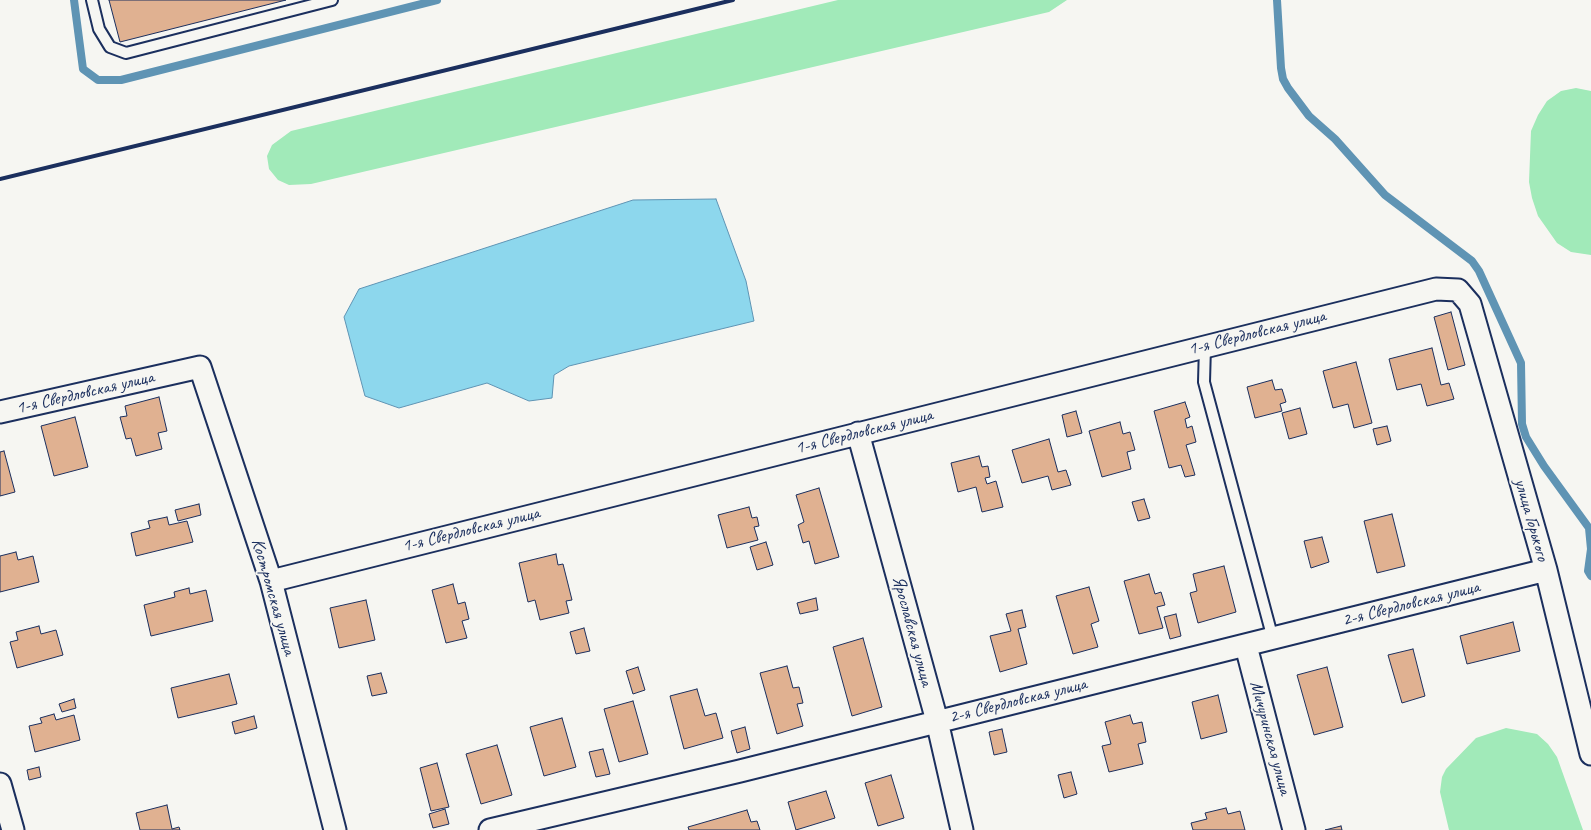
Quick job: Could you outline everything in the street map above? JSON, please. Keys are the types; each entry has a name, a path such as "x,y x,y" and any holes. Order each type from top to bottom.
{"street":[{"name":"1-я Свердловская улица","path":"271,580 1436,289 1458,290"},
{"name":"улица Горького","path":"1458,290 1470,304 1546,570 1591,754"},
{"name":"1-я Свердловская улица","path":"0,412 200,366"},
{"name":"Костромская улица","path":"200,366 271,580 335,830"},
{"name":"Ярославская улица","path":"858,433 937,721 962,830"},
{"name":"2-я Свердловская улица","path":"490,830 740,771 1546,570"},
{"name":"Мичуринская улица","path":"1246,646 1294,830"},
{"path":"0,784 13,830"}],"lane":[{"path":"92,0 99,29 110,47 126,53 332,0"},
{"path":"1206,346 1204,382 1273,639"}],"green space":[{"path":"838,0 1067,0 1049,12 311,184 289,185 278,180 269,169 267,156 272,145 291,131"},
{"path":"1576,88 1591,91 1591,255 1571,252 1557,243 1538,216 1529,182 1531,131 1538,115 1547,101 1561,91"},
{"path":"1506,728 1537,734 1548,744 1557,757 1583,830 1449,830 1440,792 1442,777 1446,769 1476,738"}],"water":[{"path":"716,199 746,281 754,321 569,366 554,375 552,398 529,401 487,383 399,408 365,396 344,317 359,289 633,200"}],"building":[{"path":"109,0 286,0 120,42"},
{"path":"1451,312 1465,365 1448,370 1434,317"},
{"path":"1432,348 1441,385 1449,383 1454,399 1427,406 1421,384 1397,390 1389,359"},
{"path":"1356,362 1372,423 1354,428 1348,404 1333,408 1323,371"},
{"path":"1272,380 1275,390 1282,389 1286,402 1280,404 1282,411 1255,418 1247,387"},
{"path":"159,397 167,431 158,433 162,449 136,456 131,438 126,439 120,417 127,416 125,406"},
{"path":"1185,402 1190,417 1185,419 1187,428 1192,426 1196,442 1186,445 1195,475 1185,477 1181,465 1169,468 1154,411"},
{"path":"1300,408 1307,434 1289,439 1282,413"},
{"path":"1076,411 1082,433 1067,437 1062,415"},
{"path":"75,417 88,467 54,476 41,426"},
{"path":"1120,422 1123,434 1130,432 1135,450 1127,452 1131,469 1102,477 1089,431"},
{"path":"1387,426 1391,441 1377,445 1373,429"},
{"path":"1049,439 1058,472 1066,470 1071,485 1052,490 1048,476 1022,483 1012,450"},
{"path":"4,451 15,492 0,496 0,452"},
{"path":"979,456 982,467 988,466 990,477 985,478 987,484 996,481 1003,507 982,512 976,487 958,492 951,463"},
{"path":"819,488 839,557 815,564 809,541 803,543 798,525 804,522 796,495"},
{"path":"1144,499 1150,518 1138,521 1132,502"},
{"path":"199,504 201,515 178,521 175,510"},
{"path":"749,507 752,518 757,517 759,526 754,527 758,540 727,548 718,515"},
{"path":"1392,514 1405,566 1377,573 1364,521"},
{"path":"167,517 169,525 187,521 193,542 136,556 131,533 150,528 148,521"},
{"path":"1322,537 1329,562 1311,568 1304,541"},
{"path":"766,542 773,565 757,570 750,547"},
{"path":"16,552 18,560 33,556 39,582 0,592 0,556"},
{"path":"556,554 558,565 563,564 572,600 566,601 569,613 540,620 535,600 528,602 519,563"},
{"path":"1224,566 1236,612 1198,623 1190,593 1197,591 1193,574"},
{"path":"1149,574 1155,594 1161,592 1165,605 1157,607 1163,628 1139,634 1124,581"},
{"path":"453,584 458,604 465,602 469,619 462,621 467,638 446,643 432,590"},
{"path":"1089,587 1099,621 1091,624 1098,647 1073,654 1056,596"},
{"path":"189,588 190,594 206,590 213,621 151,636 144,605 175,597 174,592"},
{"path":"816,598 818,610 800,614 797,603"},
{"path":"366,600 375,640 339,648 330,608"},
{"path":"1022,610 1026,627 1018,629 1027,664 1000,672 990,636 1011,631 1006,614"},
{"path":"1176,614 1181,636 1170,639 1164,617"},
{"path":"1513,622 1520,651 1467,664 1460,636"},
{"path":"39,626 41,634 56,630 63,655 17,668 10,642 18,640 16,632"},
{"path":"584,628 590,651 576,654 570,632"},
{"path":"863,638 882,707 852,716 833,647"},
{"path":"1413,649 1425,696 1402,703 1388,655"},
{"path":"787,666 793,688 799,687 803,703 797,704 803,726 777,734 760,673"},
{"path":"638,667 645,690 633,694 626,671"},
{"path":"1327,667 1343,727 1314,735 1297,675"},
{"path":"381,673 387,693 372,696 367,676"},
{"path":"229,674 237,704 178,718 171,688"},
{"path":"697,689 705,716 716,713 723,738 684,749 670,696"},
{"path":"1218,695 1227,732 1201,739 1192,702"},
{"path":"74,699 76,708 62,712 59,704"},
{"path":"633,701 648,754 619,762 604,709"},
{"path":"54,714 56,720 74,715 80,740 35,752 29,726 42,723 40,718"},
{"path":"1130,715 1133,724 1142,722 1146,742 1138,744 1143,764 1109,772 1102,746 1111,744 1105,722"},
{"path":"254,716 257,728 235,734 232,722"},
{"path":"562,718 576,767 544,776 530,727"},
{"path":"745,727 750,749 737,753 731,731"},
{"path":"1002,729 1007,752 994,755 989,732"},
{"path":"497,745 512,795 481,804 466,754"},
{"path":"603,749 610,774 596,777 589,752"},
{"path":"437,763 449,807 431,811 420,768"},
{"path":"39,767 41,777 29,780 27,770"},
{"path":"1071,772 1077,794 1064,798 1058,775"},
{"path":"891,775 904,818 878,826 865,783"},
{"path":"826,791 835,818 796,830 788,802"},
{"path":"167,805 172,829 179,827 180,830 140,830 136,813"},
{"path":"1226,808 1228,814 1240,811 1245,830 1193,830 1191,823 1207,819 1205,813"},
{"path":"445,809 449,824 433,828 429,814"},
{"path":"747,810 751,822 757,821 760,830 689,830 688,827"},
{"path":"1341,826 1342,830 1325,830"}],"waterway":[{"path":"74,0 83,69 98,80 121,80 437,0"},
{"path":"1277,0 1281,68 1283,79 1288,88 1309,116 1335,139 1385,195 1472,261 1479,271 1521,363 1522,424 1526,437 1544,466 1589,528 1591,549 1588,571 1591,576"}],"railway":[{"path":"0,179 733,0"}]}
